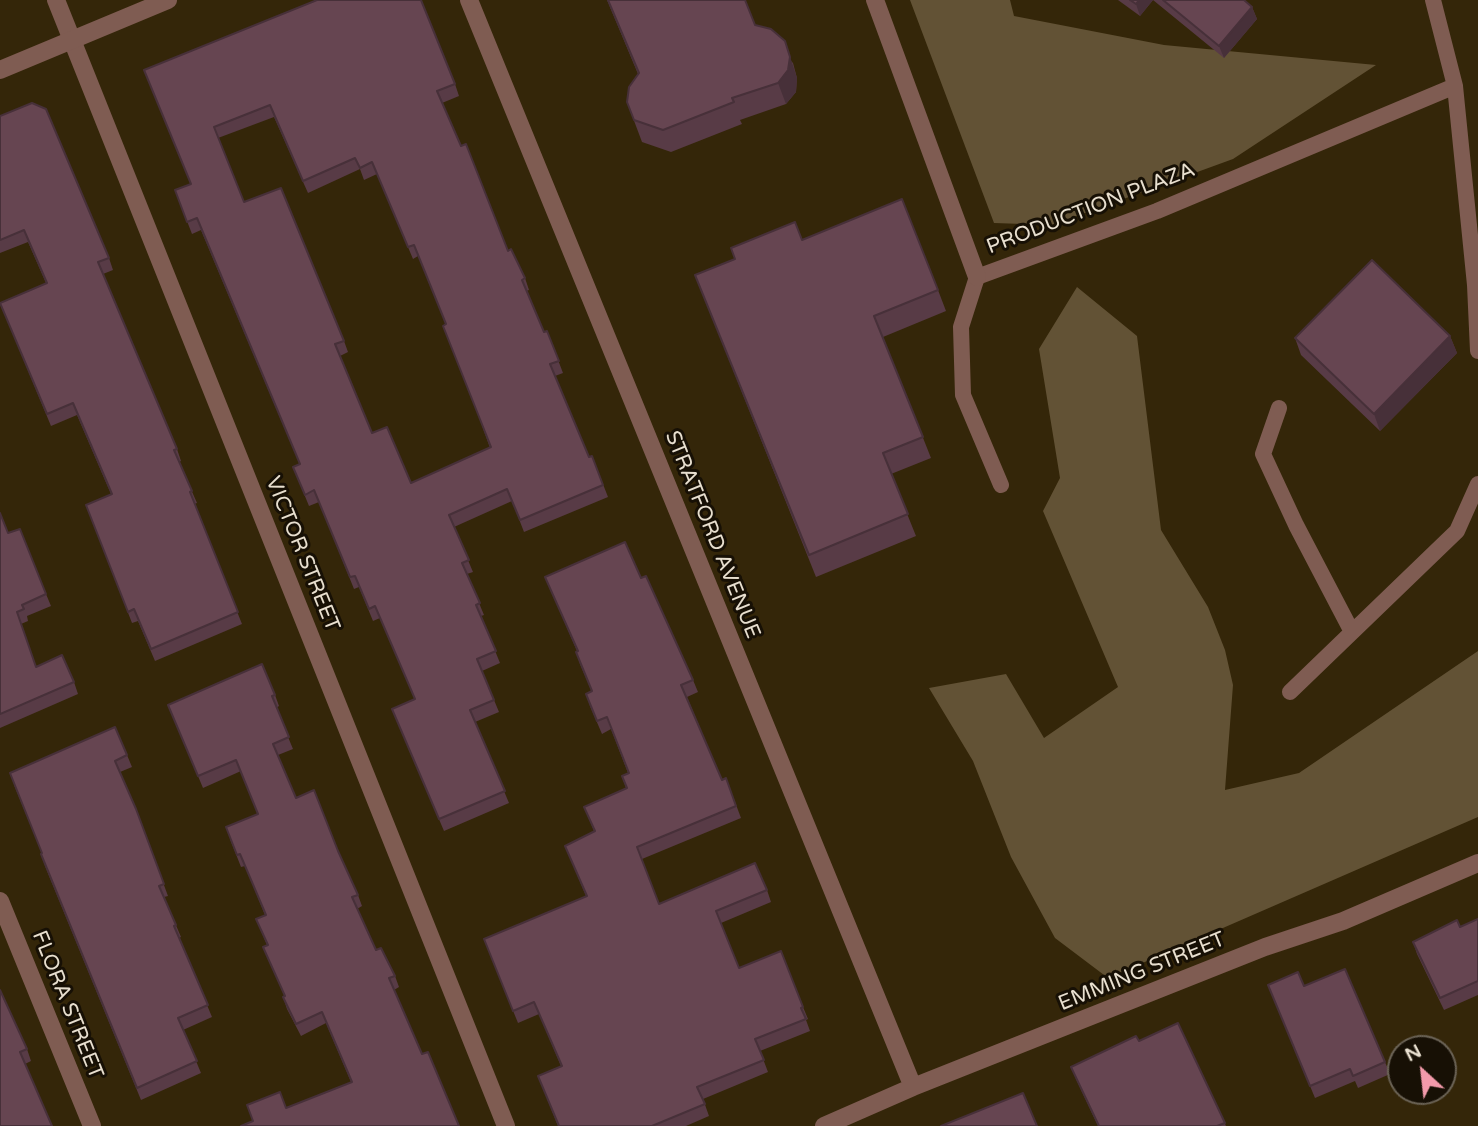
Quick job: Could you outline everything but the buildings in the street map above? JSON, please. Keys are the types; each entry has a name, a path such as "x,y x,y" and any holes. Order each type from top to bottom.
{"street":[{"name":"VICTOR STREET","path":"56,0 506,1126"},
{"path":"0,70 168,0"},
{"name":"STRATFORD AVENUE","path":"469,0 913,1087"},
{"name":"PRODUCTION PLAZA","path":"875,0 977,277"},
{"name":"EMMING STREET","path":"824,1126 913,1087 1265,947 1343,921 1478,863"},
{"name":"FLORA STREET","path":"0,901 92,1126"}],"lane":[{"path":"1433,0 1455,86 1475,285 1478,351"},
{"name":"PRODUCTION PLAZA","path":"977,277 1157,211 1455,86"},
{"path":"977,277 961,327 963,395 1001,485"},
{"path":"1279,408 1263,454 1296,525 1352,632"},
{"path":"1290,692 1457,530 1478,484"}],"shaded area":[{"path":"910,0 1010,0 1014,16 1164,45 1376,65 1233,159 1052,225 994,223"},
{"path":"1077,287 1137,336 1161,530 1208,607 1225,650 1233,685 1225,790 1299,773 1478,651 1478,817 1108,978 1055,938 1011,857 973,761 929,688 1006,674 1044,738 1118,687 1043,511 1060,478 1039,349"}]}
